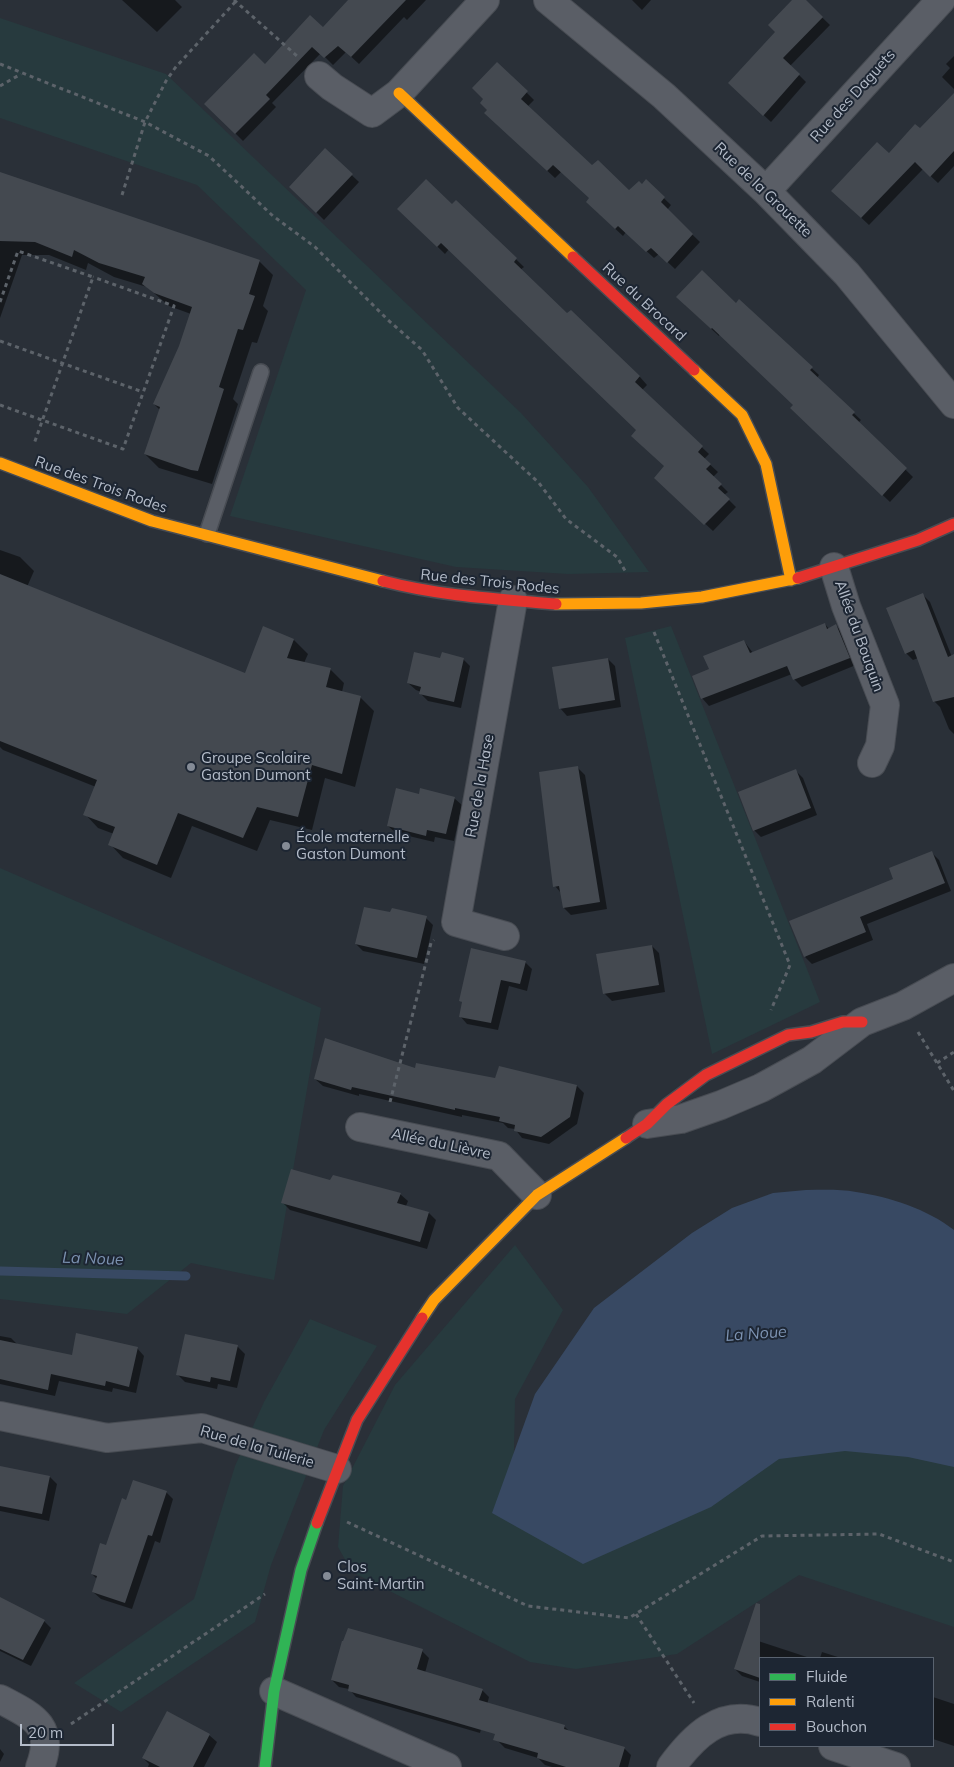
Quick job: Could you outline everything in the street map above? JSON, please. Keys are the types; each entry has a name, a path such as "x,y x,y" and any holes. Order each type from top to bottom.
{"street":[{"path":"325,82 372,113 399,93 485,0"},
{"name":"Rue de la Grouette","path":"548,0 664,96 766,191 847,274 954,404"},
{"name":"Rue des Daguets","path":"766,191 941,0"},
{"name":"Rue du Brocard","path":"399,93 742,415 766,464 791,580"},
{"name":"Rue des Trois Rodes","path":"0,463 152,521 414,589 458,596 564,605 641,604 702,597 791,580 918,540 954,524"},
{"name":"Allée du Bouquin","path":"834,567 846,606 885,705 880,746 872,762"},
{"name":"Rue de la Hase","path":"456,922 513,600"},
{"path":"456,922 505,936"},
{"path":"647,1124 681,1118 721,1105 762,1088 812,1060 862,1022 903,1006 954,978"},
{"path":"265,1767 274,1691 301,1570 321,1510 357,1420 434,1300 537,1195 647,1124 667,1104 706,1075 788,1035 811,1032 843,1022 862,1022"},
{"name":"Allée du Lièvre","path":"371,1130 498,1156 537,1195"},
{"name":"Rue de la Tuilerie","path":"0,1416 106,1438 202,1428 336,1469"},
{"path":"274,1691 448,1767"},
{"path":"0,1699 30,1715 40,1726 46,1741 40,1767"},
{"path":"671,1767 684,1750 710,1726 730,1719 749,1718 759,1722"},
{"path":"836,1747 896,1767"}],"lane":[{"path":"207,534 261,372"}],"path":[{"path":"122,195 145,122 166,81 175,68 236,1 325,82"},
{"path":"0,64 145,122 209,156 273,216 315,247 388,320 422,350 458,408 539,483 566,519 617,557 630,578"},
{"path":"0,86 22,74"},
{"path":"0,302 18,251 174,306 123,449 0,405"},
{"path":"23,472 93,277"},
{"path":"0,341 143,392"},
{"path":"651,624 790,965 768,1018"},
{"path":"371,1130 431,943 456,922"},
{"path":"903,1006 954,1091"},
{"path":"937,1063 954,1052"},
{"path":"321,1510 528,1606 629,1618 762,1536 879,1534 954,1562"},
{"path":"46,1741 301,1570"},
{"path":"636,1614 710,1726"}],"green space":[{"path":"0,18 166,74 521,413 588,487 649,572 568,574 456,567 230,516 306,290 197,185 0,118"},
{"path":"671,626 820,1002 712,1054 625,638"},
{"path":"0,868 321,1008 274,1280 191,1263 127,1314 0,1299"},
{"path":"515,1245 563,1310 515,1399 513,1497 783,1439 954,1440 954,1627 799,1575 677,1654 576,1669 530,1662 352,1572 338,1547 343,1486 395,1385"},
{"path":"310,1319 377,1346 324,1430 271,1565 255,1622 121,1712 74,1683 194,1599 235,1466 264,1402"}],"water":[{"path":"806,1190 844,1190 882,1197 920,1210 954,1230 954,1467 908,1457 845,1451 779,1459 711,1507 583,1564 492,1513 535,1394 594,1308 692,1233 732,1208 773,1193"}],"building":[{"path":"348,0 406,0 351,57 338,46 324,58 312,47 266,95 270,99 235,134 204,104 254,53 265,64 310,15 323,27"},
{"path":"792,0 806,0 823,17 783,58 800,74 763,116 728,83 775,32 768,25"},
{"path":"497,62 528,91 521,99 592,165 598,160 629,190 639,181 642,184 646,179 665,197 661,202 693,234 667,263 651,248 646,252 618,226 615,229 586,202 589,198 553,165 547,171 484,113 487,110 480,103 483,99 472,88"},
{"path":"954,93 954,151 930,177 915,162 861,218 831,191 877,142 889,153 915,124 920,128"},
{"path":"325,148 353,174 316,213 289,187"},
{"path":"0,172 260,260 249,294 255,296 243,330 238,329 219,387 224,389 198,471 144,454 160,407 153,404 179,346 192,307 154,293 142,284 145,277 99,263 74,250 72,257 35,242 0,241"},
{"path":"426,179 452,204 456,200 517,258 514,262 567,313 571,310 640,376 635,382 703,446 698,452 711,464 706,469 722,484 718,488 730,499 704,525 654,478 664,466 631,436 636,430 441,243 437,247 397,209"},
{"path":"702,270 736,303 739,299 813,367 810,370 855,412 852,415 907,468 882,496 790,408 793,405 712,328 676,297"},
{"path":"0,574 245,673 263,626 294,639 287,658 331,668 326,687 361,696 342,774 312,765 298,817 257,807 243,838 178,813 157,865 108,845 115,827 83,815 97,780 0,741"},
{"path":"923,593 948,657 954,654 954,697 933,702 914,650 905,654 886,608"},
{"path":"825,623 827,629 836,624 850,658 793,680 787,666 701,699 692,676 709,669 703,656 744,640 750,653"},
{"path":"414,652 440,658 442,652 464,658 454,702 419,694 421,687 407,683"},
{"path":"608,658 615,700 559,709 552,667"},
{"path":"578,766 600,902 563,908 559,886 553,887 539,772"},
{"path":"796,769 811,808 753,831 738,792"},
{"path":"396,788 419,794 420,788 455,797 446,834 427,830 426,836 387,826"},
{"path":"932,851 945,883 860,917 866,932 804,957 789,921 893,879 889,868"},
{"path":"364,907 390,912 392,908 427,916 417,958 355,944"},
{"path":"652,945 659,985 603,994 596,954"},
{"path":"471,948 526,961 520,984 501,980 491,1023 459,1017 462,1002 459,1001"},
{"path":"325,1038 415,1068 416,1063 495,1078 499,1066 577,1085 570,1117 541,1137 514,1131 515,1125 499,1121 500,1117 455,1108 455,1110 352,1087 351,1090 314,1079"},
{"path":"291,1169 330,1180 333,1175 401,1193 397,1203 429,1212 420,1242 281,1203"},
{"path":"76,1333 138,1347 129,1387 106,1381 105,1386 51,1374 48,1390 0,1379 0,1340 72,1355"},
{"path":"185,1334 238,1345 230,1381 211,1377 210,1382 176,1375"},
{"path":"0,1466 50,1476 42,1514 0,1506"},
{"path":"133,1480 167,1491 152,1536 148,1535 125,1603 92,1592 97,1576 91,1574 100,1543 106,1545 122,1498 126,1500"},
{"path":"0,1597 45,1620 23,1660 0,1649"},
{"path":"756,1603 760,1604 759,1678 734,1669"},
{"path":"348,1628 423,1649 417,1669 483,1689 479,1700 565,1725 564,1729 625,1747 619,1767 566,1767 537,1758 538,1753 493,1740 495,1734 348,1691 349,1685 331,1680 342,1641"},
{"path":"167,1711 210,1734 193,1767 160,1767 142,1758"}],"waterway":[{"name":"La Noue","path":"0,1271 186,1276"}],"traffic: fast":[{"path":"265,1767 274,1691 301,1570 317,1523"}],"traffic: slow":[{"path":"399,93 573,257"},
{"path":"694,370 742,415 766,464 791,580"},
{"path":"0,463 152,521 383,581"},
{"path":"556,604 641,603 702,597 798,578"},
{"path":"422,1318 434,1300 537,1195 626,1138"}],"traffic: jam":[{"path":"573,257 694,370"},
{"path":"798,578 918,540 954,524"},
{"path":"383,581 447,594 556,604"},
{"path":"626,1138 647,1124 667,1104 706,1075 788,1035 811,1032 843,1022 862,1022"},
{"path":"317,1523 357,1420 422,1318"}],"place":[{"name":"Groupe Scolaire Gaston Dumont","path":"191,767"},
{"name":"École maternelle Gaston Dumont","path":"286,846"},
{"name":"Clos Saint-Martin","path":"327,1576"}]}
